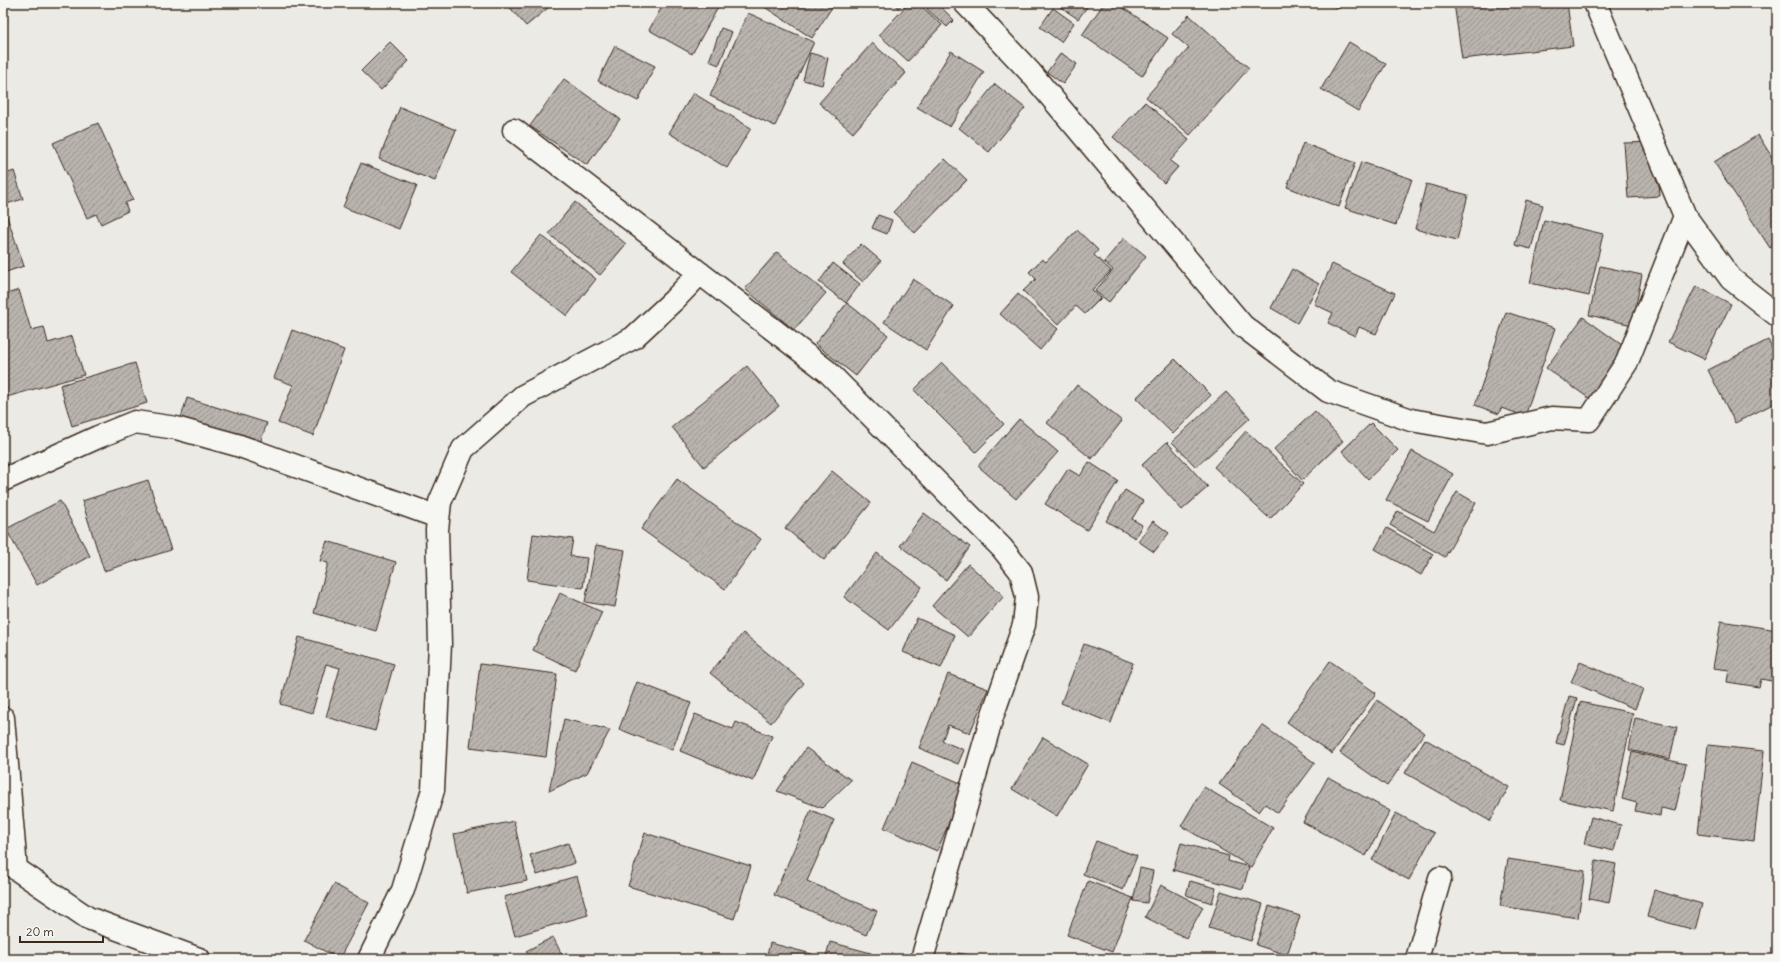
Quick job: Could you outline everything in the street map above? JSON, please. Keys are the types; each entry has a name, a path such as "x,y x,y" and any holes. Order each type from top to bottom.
{"street":[{"path":"965,3 1030,72 1242,326 1328,391 1411,420 1487,433 1552,418 1588,420 1627,362 1685,216"},
{"path":"1595,3 1685,216 1731,279 1777,315"},
{"path":"514,130 827,370 1002,548 1021,572 1027,598 1024,625 992,717 922,959"},
{"path":"369,959 403,890 433,790 440,644 438,517 440,502 463,449 523,396 633,338 674,300 700,273"},
{"path":"3,480 135,422 176,428 237,445 438,517"},
{"path":"3,718 10,865 88,918 199,959"},
{"path":"1417,959 1440,878"}],"building":[{"path":"506,3 554,3 526,26"},
{"path":"664,3 720,4 692,54 649,30"},
{"path":"765,3 834,4 812,38 763,6"},
{"path":"893,3 904,3 898,8"},
{"path":"909,3 918,3 942,25 908,61 879,35"},
{"path":"933,3 937,3 954,20 947,27 927,9"},
{"path":"1061,3 1090,3 1078,19 1059,6"},
{"path":"1104,3 1116,3 1168,38 1142,76 1082,35"},
{"path":"1327,3 1342,3 1339,9"},
{"path":"1454,3 1567,3 1573,46 1462,59"},
{"path":"1053,8 1074,23 1061,42 1040,27"},
{"path":"748,13 814,42 775,126 710,96"},
{"path":"1189,15 1249,68 1190,135 1146,97 1189,48 1172,34"},
{"path":"721,28 732,32 719,65 709,61"},
{"path":"390,42 409,61 381,90 361,71"},
{"path":"1349,42 1386,64 1358,111 1321,89"},
{"path":"872,43 906,73 853,133 819,103"},
{"path":"615,46 655,66 638,101 598,81"},
{"path":"951,51 984,72 950,127 917,107"},
{"path":"810,53 828,58 822,85 803,80"},
{"path":"1061,53 1077,64 1063,84 1047,72"},
{"path":"564,79 620,119 587,165 530,126"},
{"path":"995,84 1025,108 989,152 959,128"},
{"path":"693,93 751,128 727,168 669,133"},
{"path":"1145,102 1189,140 1170,161 1178,167 1164,183 1113,137"},
{"path":"400,107 456,130 435,181 379,159"},
{"path":"98,123 133,200 125,203 128,211 101,224 96,214 87,218 53,143"},
{"path":"1758,135 1777,165 1777,244 1770,248 1714,162"},
{"path":"1656,142 1660,196 1628,198 1624,143"},
{"path":"1303,143 1355,163 1339,207 1287,187"},
{"path":"945,159 967,180 915,233 893,212"},
{"path":"1361,162 1412,179 1396,225 1345,208"},
{"path":"361,163 417,185 399,229 343,207"},
{"path":"14,171 23,199 3,205 3,175"},
{"path":"1426,184 1468,195 1457,240 1415,229"},
{"path":"1526,200 1543,205 1531,249 1515,245"},
{"path":"575,202 626,244 600,275 549,234"},
{"path":"3,205 24,266 3,273"},
{"path":"878,215 892,220 887,234 872,228"},
{"path":"1544,220 1603,234 1589,296 1530,283"},
{"path":"1077,230 1098,250 1094,255 1111,271 1092,290 1101,298 1085,314 1076,306 1058,325 1023,291 1036,279 1029,272 1042,259 1046,262"},
{"path":"541,235 596,279 567,316 511,272"},
{"path":"1124,238 1146,256 1109,302 1095,291 1113,270 1104,262"},
{"path":"861,244 881,261 863,282 843,264"},
{"path":"777,252 826,293 794,330 745,289"},
{"path":"833,263 860,284 846,303 819,282"},
{"path":"1332,264 1395,293 1376,334 1359,327 1355,336 1328,323 1333,313 1314,304"},
{"path":"1600,266 1642,275 1632,325 1589,315"},
{"path":"1292,269 1319,284 1297,323 1271,308"},
{"path":"913,279 954,306 926,350 884,322"},
{"path":"1696,286 1731,304 1704,359 1668,342"},
{"path":"19,290 31,330 44,327 48,343 72,336 84,375 3,398 3,295"},
{"path":"1018,294 1058,329 1040,350 1000,314"},
{"path":"847,303 888,335 856,376 815,344"},
{"path":"1506,312 1555,328 1525,416 1501,408 1499,414 1475,405"},
{"path":"1583,317 1626,348 1590,399 1546,368"},
{"path":"292,330 344,350 313,436 278,423 293,385 274,378"},
{"path":"1768,340 1777,358 1777,402 1735,423 1708,370"},
{"path":"1175,359 1211,395 1173,434 1136,398"},
{"path":"135,363 147,403 72,426 60,385"},
{"path":"942,363 1004,424 976,452 914,390"},
{"path":"747,366 779,406 704,467 672,427"},
{"path":"1077,385 1122,421 1092,459 1047,423"},
{"path":"1226,392 1250,418 1196,467 1172,442"},
{"path":"187,398 267,423 259,446 180,421"},
{"path":"1315,411 1343,441 1302,480 1274,449"},
{"path":"1019,419 1058,452 1016,499 978,466"},
{"path":"1371,423 1398,450 1368,479 1342,451"},
{"path":"1246,431 1303,484 1270,519 1214,467"},
{"path":"1167,442 1208,487 1182,510 1142,465"},
{"path":"1412,451 1453,474 1428,521 1386,500"},
{"path":"1089,462 1118,481 1087,530 1045,504 1068,469 1080,476"},
{"path":"832,471 871,503 824,560 785,528"},
{"path":"677,479 761,539 725,589 641,529"},
{"path":"148,480 171,550 104,571 82,501"},
{"path":"1125,490 1143,501 1132,519 1142,525 1135,538 1106,521"},
{"path":"1457,492 1476,503 1445,557 1390,525 1398,511 1434,531"},
{"path":"60,501 90,556 37,585 6,529"},
{"path":"924,513 970,547 946,580 900,546"},
{"path":"1153,521 1169,533 1154,552 1138,541"},
{"path":"1387,528 1433,554 1421,575 1375,549"},
{"path":"533,534 573,539 570,556 587,558 583,588 527,580"},
{"path":"327,541 396,562 376,631 314,613 328,563 320,561"},
{"path":"596,545 625,550 615,607 585,602"},
{"path":"877,553 922,587 889,630 844,597"},
{"path":"968,564 1004,596 968,637 932,606"},
{"path":"560,593 602,612 575,670 533,650"},
{"path":"917,618 955,635 941,668 903,652"},
{"path":"1721,621 1777,630 1777,682 1761,679 1759,687 1727,682 1729,670 1713,668"},
{"path":"743,633 804,683 771,723 710,673"},
{"path":"299,637 394,664 375,731 326,717 340,668 326,664 312,713 280,704"},
{"path":"1084,644 1133,663 1111,723 1061,703"},
{"path":"1330,661 1376,693 1332,754 1287,722"},
{"path":"1580,662 1643,689 1635,709 1571,682"},
{"path":"480,664 557,674 546,757 470,747"},
{"path":"948,674 988,689 970,733 948,725 942,741 964,750 958,764 919,748"},
{"path":"637,682 691,703 672,750 619,729"},
{"path":"1569,696 1577,698 1564,745 1556,743"},
{"path":"1377,700 1424,733 1387,786 1340,753"},
{"path":"1580,702 1633,713 1613,811 1560,800"},
{"path":"695,714 733,729 736,722 772,736 753,781 680,751"},
{"path":"1635,718 1677,727 1670,759 1629,750"},
{"path":"564,719 610,730 587,773 549,791"},
{"path":"1262,725 1315,763 1278,813 1265,804 1259,812 1219,784"},
{"path":"1043,737 1088,764 1057,816 1012,789"},
{"path":"1425,739 1509,787 1490,821 1405,773"},
{"path":"1708,745 1764,751 1754,841 1698,834"},
{"path":"806,748 851,780 822,808 777,791"},
{"path":"1632,752 1686,764 1675,811 1661,808 1660,816 1635,811 1637,803 1622,799"},
{"path":"912,762 965,785 937,851 884,828"},
{"path":"1328,777 1390,811 1366,856 1303,822"},
{"path":"1204,787 1273,828 1251,867 1181,826"},
{"path":"811,810 834,820 807,881 877,911 866,935 774,895"},
{"path":"1396,813 1434,833 1409,880 1372,860"},
{"path":"1591,817 1621,825 1614,851 1584,844"},
{"path":"514,821 527,881 467,893 454,834"},
{"path":"645,833 751,866 734,919 628,886"},
{"path":"1096,841 1137,856 1123,890 1083,874"},
{"path":"568,843 575,863 537,875 530,855"},
{"path":"1181,843 1229,856 1228,861 1249,867 1243,889 1173,870"},
{"path":"1508,859 1585,871 1578,918 1500,906"},
{"path":"1596,860 1616,864 1609,903 1589,899"},
{"path":"1140,868 1153,871 1147,903 1133,901"},
{"path":"577,876 588,915 515,936 504,897"},
{"path":"1088,881 1133,898 1112,952 1067,935"},
{"path":"1190,881 1216,888 1212,903 1186,895"},
{"path":"334,884 369,903 339,959 304,940"},
{"path":"1161,885 1203,907 1186,938 1145,917"},
{"path":"1654,890 1702,904 1695,930 1647,917"},
{"path":"1221,891 1263,904 1251,941 1209,928"},
{"path":"1269,906 1300,916 1287,955 1256,945"},
{"path":"553,937 564,959 531,959 526,951"},
{"path":"830,942 871,953 869,959 825,959"},
{"path":"770,943 812,954 811,959 766,959"},
{"path":"958,953 991,959 957,959"},
{"path":"1319,955 1329,959 1318,959"}]}
